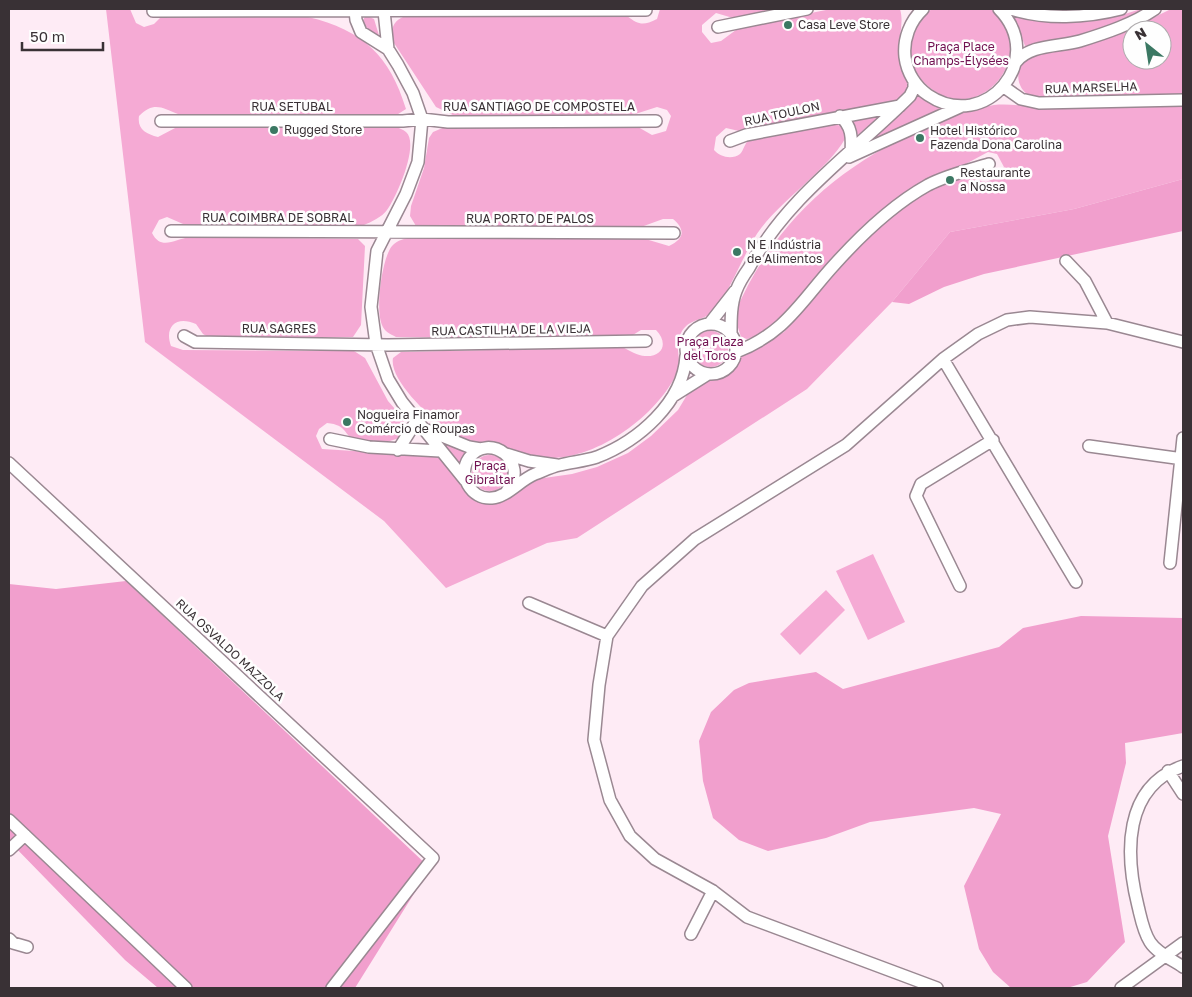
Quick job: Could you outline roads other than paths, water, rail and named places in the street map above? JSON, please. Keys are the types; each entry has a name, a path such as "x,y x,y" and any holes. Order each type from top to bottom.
{"street":[{"path":"718,27 807,9"},
{"path":"384,10 388,49 413,93 422,119 418,162 406,194 377,251 371,307 376,344 388,379 402,402 427,430 440,451 475,494 491,498 507,491 531,476 559,465 594,458 612,450 643,430 666,407 686,368 686,343 692,331 710,323 736,291 756,254 786,214 811,188 910,96 914,88 914,82 906,62 905,50 909,29 909,9"},
{"path":"909,29 923,9"},
{"path":"999,9 1013,28 1016,39 1016,62"},
{"path":"1011,9 1029,13 1068,16 1100,14 1121,9"},
{"path":"914,82 935,100 948,105 962,106 980,103 1004,87 1020,56 1032,50 1067,44 1103,34 1137,20 1155,9"},
{"path":"153,12 646,10"},
{"path":"360,11 356,20 362,32 388,49"},
{"name":"RUA MARSELHA","path":"1004,87 1021,99 1039,103 1183,100"},
{"name":"RUA TOULON","path":"730,141 746,135 901,106"},
{"path":"846,156 962,106"},
{"path":"840,116 850,128 852,137 846,156"},
{"name":"RUA SETUBAL","path":"162,121 403,121 422,119"},
{"name":"RUA SANTIAGO DE COMPOSTELA","path":"422,119 448,122 656,121"},
{"path":"736,352 751,346 780,327 799,309 833,266 860,237 892,210 928,185 958,173 990,164"},
{"name":"RUA COIMBRA DE SOBRAL","path":"171,231 386,233"},
{"name":"RUA PORTO DE PALOS","path":"386,233 674,233"},
{"path":"1066,261 1085,281 1107,323"},
{"path":"673,396 708,374 727,368 731,364 736,352 735,341 731,332 731,315 736,291"},
{"path":"937,988 747,917 713,891 655,859 630,836 610,800 594,740 598,685 607,636 642,586 695,540 846,445 943,358 978,334 1007,320 1030,317 1107,323 1183,342"},
{"path":"710,323 722,325 731,332"},
{"name":"RUA SAGRES","path":"184,336 195,342 376,344"},
{"name":"RUA CASTILHA DE LA VIEJA","path":"376,344 646,341"},
{"path":"686,356 695,368 708,374"},
{"path":"943,358 1076,582"},
{"path":"398,450 417,420"},
{"path":"427,430 469,447 481,450 494,448 529,461 559,465"},
{"path":"1170,563 1183,438"},
{"path":"330,440 398,450 440,451"},
{"path":"960,586 916,496 920,484 993,440"},
{"path":"1089,446 1182,458"},
{"path":"465,480 464,472 469,458 481,450"},
{"path":"506,454 514,465 515,472 511,486 507,491"},
{"name":"RUA OSVALDO MAZZOLA","path":"9,464 433,858 332,988"},
{"path":"529,603 607,636"},
{"path":"1183,766 1168,771 1152,785 1138,807 1130,838 1131,878 1144,930 1151,944 1183,967"},
{"path":"1168,771 1183,794"},
{"path":"9,820 186,988"},
{"path":"9,850 25,835"},
{"path":"691,934 713,891"},
{"path":"9,939 13,943 27,947"},
{"path":"1121,988 1183,943"}],"place":[{"name":"Casa Leve Store","path":"788,25"},
{"name":"Rugged Store","path":"274,130"},
{"name":"Hotel Histórico Fazenda Dona Carolina","path":"920,138"},
{"name":"Restaurante a Nossa","path":"950,180"},
{"name":"N E Indústria de Alimentos","path":"737,252"},
{"name":"Nogueira Finamor Comércio de Roupas","path":"347,422"}],"park label":[{"name":"Praça Place Champs-Élysées","path":"961,54"},
{"name":"Praça Plaza del Toros","path":"710,349"},
{"name":"Praça Gibraltar","path":"490,473"}]}
